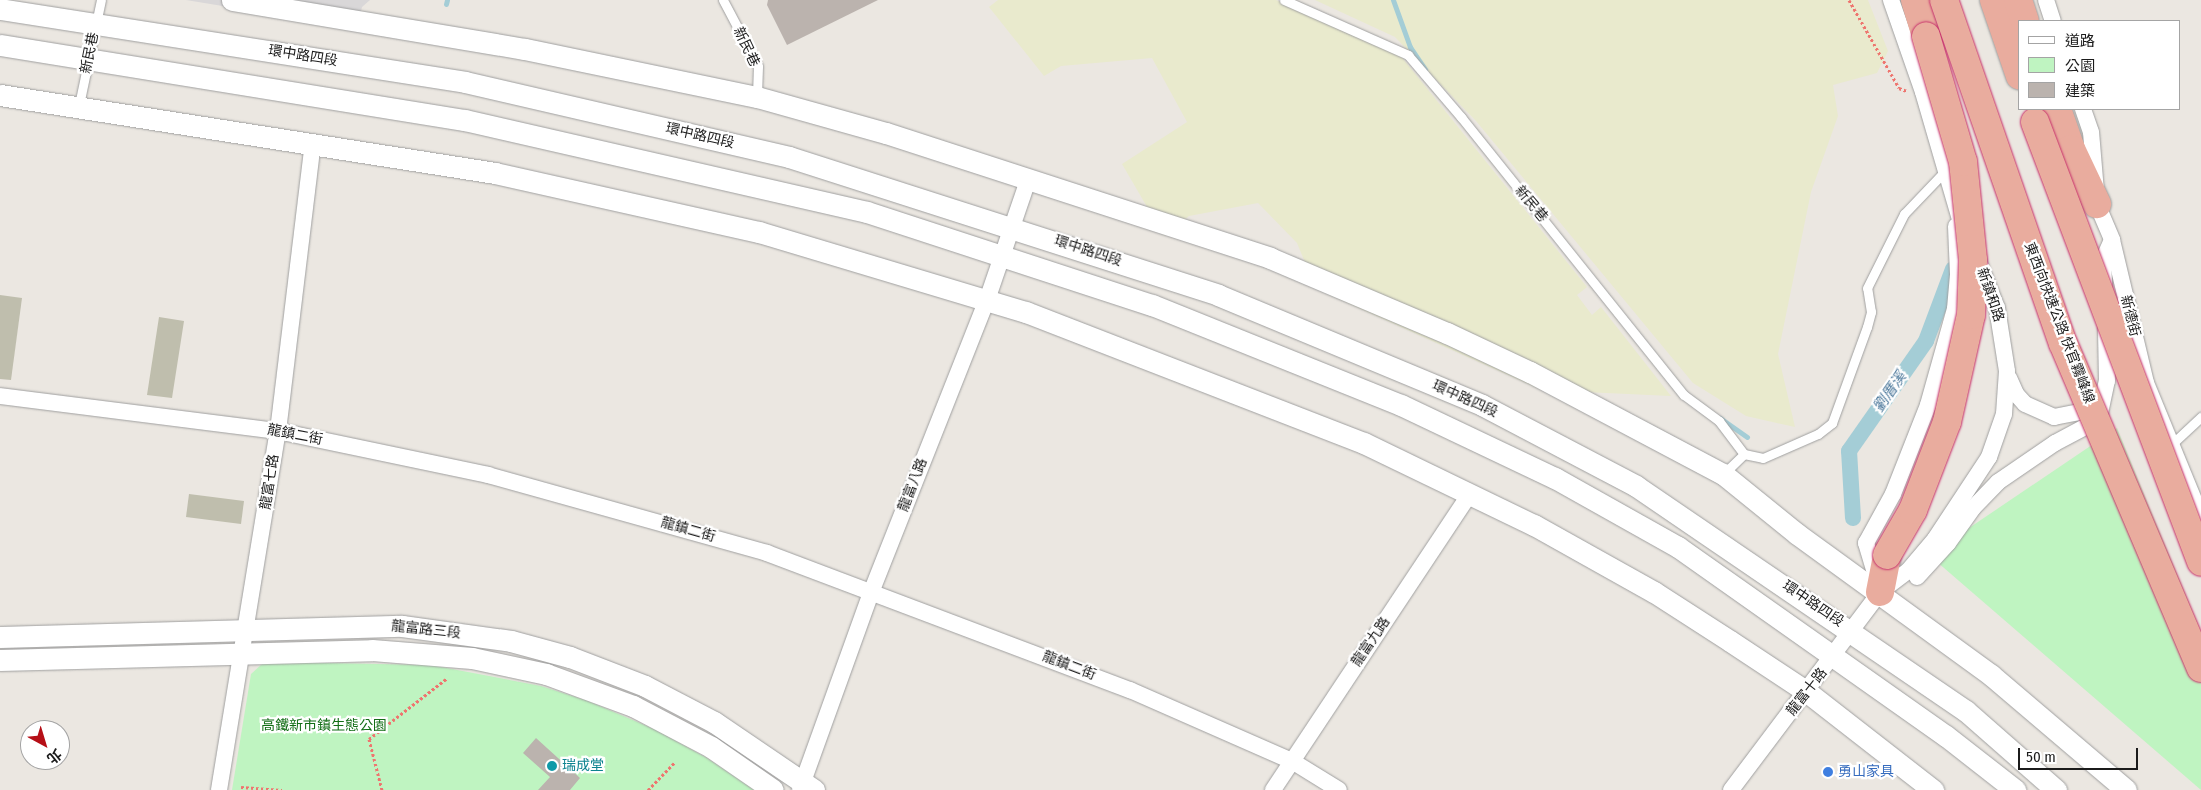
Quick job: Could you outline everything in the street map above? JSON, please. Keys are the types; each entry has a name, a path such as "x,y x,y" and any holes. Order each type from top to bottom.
{"highway":[{"path":"1880,592 1887,555 1913,510 1947,422 1971,315 1973,260 1963,162 1914,0"},
{"name":"東西向快速公路 快官霧峰線","path":"1944,0 2063,343 2201,668"},
{"path":"1994,0 2018,70"},
{"path":"2018,0 2025,20"},
{"path":"2031,110 2201,562"},
{"path":"2057,110 2071,149 2097,204"}],"street":[{"path":"232,0 288,5 525,49 756,98 886,133 1270,258 1446,332 1530,372 1723,474 1797,534 1880,592 1991,675 2126,790"},
{"name":"新鎮和路","path":"1880,592 1908,571 1972,486 1999,434 2005,406 2007,371 1997,308 1954,206 1946,169 1923,92 1891,0"},
{"path":"2046,0 2053,20"},
{"name":"環中路四段","path":"0,9 96,22 465,82 789,157 1012,227 1218,295 1482,405 1636,486 1852,631 1966,711 2056,790"},
{"path":"0,45 465,120 867,212 1152,305 1401,405 1555,478 1678,547 1946,736 2015,790"},
{"path":"0,95 79,105 495,173 759,232 987,300 1185,371 1355,439 1534,525 1631,579 1807,692 1933,790"},
{"name":"新德街","path":"2083,110 2091,132 2097,204 2112,240 2146,382 2201,517"},
{"name":"龍富七路","path":"219,790 278,431 314,143"},
{"name":"龍富八路","path":"806,787 872,590 987,300 1028,180"},
{"path":"1880,592 1866,543 1912,448 1928,405 1955,309 1958,245 1954,206"},
{"path":"1880,592 1918,576 1973,508 1998,482 2054,443 2089,425 2105,400 2108,381 2103,260 2112,240"},
{"path":"2007,371 2016,394 2025,404 2054,417 2069,417 2086,410 2108,381"},
{"name":"龍鎮二街","path":"0,396 278,431 488,475 767,553 872,590 1130,690 1292,761 1339,790"},
{"name":"龍富九路","path":"1273,790 1470,494"},
{"name":"龍富十路","path":"1731,790 1833,658 1880,592"},
{"name":"龍富路三段","path":"0,638 402,626 528,646 570,657 645,686 714,722 806,787"},
{"name":"龍富路三段","path":"0,660 372,650 431,653 546,674 633,706 669,723 773,790"}],"lane":[{"name":"新民巷","path":"79,105 101,0"},
{"name":"新民巷","path":"723,0 758,66 756,98"},
{"name":"新民巷","path":"1284,0 1408,55 1462,117 1684,395 1719,421 1744,454"},
{"path":"1723,474 1744,454 1763,458 1818,434 1832,423 1871,312 1867,288 1904,214 1946,169"},
{"path":"2172,444 2201,417"}],"path":[{"path":"1849,0 1899,88 1907,92 1923,92"},
{"path":"382,790 369,740 446,679"},
{"path":"648,790 676,761"},
{"path":"241,787 282,790"}],"shaded area":[{"path":"186,0 370,0 362,7 357,28"},
{"path":"0,295 22,298 11,380 0,379"},
{"path":"159,317 184,321 172,398 147,395"},
{"path":"189,494 244,501 241,524 186,517"}],"green space":[{"path":"998,0 1276,0 1400,55 1587,287 1577,295 1592,315 1601,307 1671,396 1541,390 1316,289 1297,243 1258,203 1189,216 1164,236 1122,164 1187,122 1152,58 1061,66 1044,76 989,7"},
{"path":"1315,0 1868,0 1888,51 1877,73 1833,85 1838,116 1811,192 1778,354 1795,427 1746,416 1693,383 1476,121 1395,37"},
{"path":"2117,428 2201,632 2201,790 1929,555"},
{"name":"高鐵新市鎮生態公園","path":"276,662 431,665 541,686 588,701 654,729 707,758 754,790 232,790 251,674 262,664"}],"building":[{"path":"768,0 878,0 787,45 767,5"},
{"name":"瑞成堂","path":"536,738 580,778 570,790 538,790 550,777 523,753"}],"waterway":[{"path":"446,4 447,0"},
{"path":"1393,0 1410,47 1425,69"},
{"name":"劉厝溪","path":"1853,518 1849,451 1926,341 1953,269"},
{"path":"1720,418 1747,437"}],"place":[{"name":"瑞成堂","path":"552,766"},
{"name":"勇山家具","path":"1828,772"}]}
